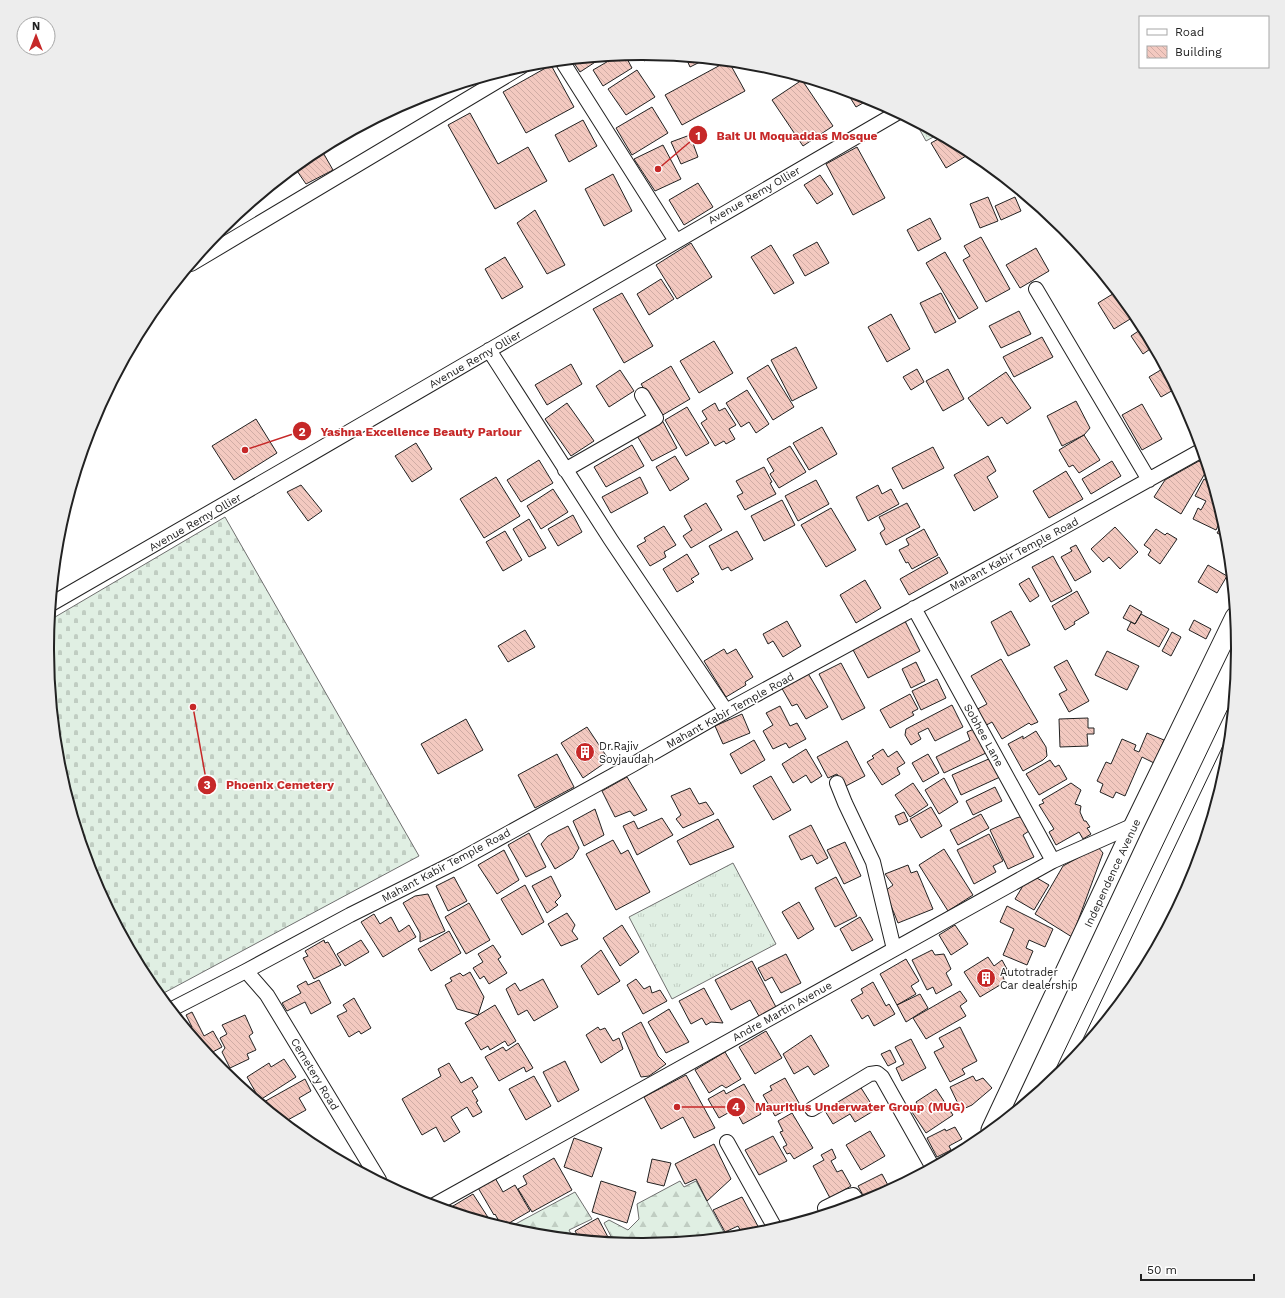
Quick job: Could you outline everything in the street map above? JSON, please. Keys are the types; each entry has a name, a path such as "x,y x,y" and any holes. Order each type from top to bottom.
{"street":[{"path":"565,66 676,241"},
{"path":"204,257 503,78"},
{"name":"Avenue Remy Ollier","path":"56,601 247,492 892,116"},
{"path":"1036,289 1149,480"},
{"path":"489,350 611,540 726,711"},
{"path":"566,470 656,418 642,395"},
{"name":"Mahant Kabir Temple Road","path":"176,1007 350,915 458,861 632,765 726,711 1197,453"},
{"name":"Sobhee Lane","path":"914,608 1053,861"},
{"name":"Independence Avenue","path":"996,1119 1134,825 1230,626"},
{"path":"837,783 873,862 894,949"},
{"name":"Andre Martin Avenue","path":"440,1201 1053,861 1134,825"},
{"name":"Cemetery Road","path":"246,971 267,995 375,1173"},
{"path":"812,1109 870,1074 876,1073 882,1077 930,1163"},
{"path":"728,1142 772,1222"},
{"path":"825,1208 850,1196 853,1195 855,1198"}],"green space":[{"path":"920,130 933,137 926,141"},
{"path":"225,517 419,856 165,992 153,976 133,943 115,909 85,838 74,801 65,764 59,726 55,687 55,617"},
{"path":"733,863 776,944 672,999 629,917"},
{"path":"680,1181 684,1187 696,1181 723,1231 681,1236 642,1238 611,1236 604,1223 609,1220 628,1230 639,1219 637,1204"},
{"path":"575,1192 592,1219 569,1230 570,1232 517,1223"}],"building":[{"path":"628,61 632,68 603,86 593,70 607,62"},
{"path":"594,63 580,72 575,65"},
{"path":"688,63 697,64 690,67"},
{"path":"719,66 732,68 745,91 682,125 665,95"},
{"path":"553,68 574,107 526,133 503,92 543,70"},
{"path":"637,70 655,97 626,115 608,89"},
{"path":"799,82 805,84 833,126 803,146 772,100"},
{"path":"851,99 863,103 856,107"},
{"path":"652,107 668,133 632,155 616,128"},
{"path":"470,113 498,164 528,147 547,181 495,209 448,125"},
{"path":"583,120 597,146 569,162 555,135"},
{"path":"690,135 698,157 681,164 671,142"},
{"path":"938,139 964,157 946,168 931,143"},
{"path":"663,145 681,179 655,191 634,159"},
{"path":"857,147 885,198 853,215 826,164"},
{"path":"324,155 333,170 306,184 298,172"},
{"path":"613,174 632,211 604,226 585,189"},
{"path":"820,175 833,194 817,204 804,185"},
{"path":"698,183 713,207 684,225 669,200"},
{"path":"988,197 998,221 980,228 970,204"},
{"path":"1015,197 1021,211 1001,220 995,206"},
{"path":"535,210 565,265 547,274 517,223"},
{"path":"930,218 941,239 918,251 907,230"},
{"path":"981,237 1010,289 986,302 963,260 970,256 964,246"},
{"path":"817,242 829,263 805,276 793,255"},
{"path":"691,243 712,277 677,299 656,265"},
{"path":"771,245 794,283 774,294 751,257"},
{"path":"1036,248 1049,271 1020,288 1006,265"},
{"path":"945,252 978,308 959,319 926,263"},
{"path":"505,257 523,287 502,299 485,269"},
{"path":"661,279 674,299 649,315 637,294"},
{"path":"622,293 653,346 624,363 593,309"},
{"path":"941,293 956,322 935,333 920,303"},
{"path":"1112,295 1130,319 1114,329 1098,303"},
{"path":"1019,311 1031,334 1001,348 989,326"},
{"path":"891,314 910,349 887,362 868,327"},
{"path":"1138,331 1149,350 1143,354 1131,336"},
{"path":"1042,337 1053,357 1014,377 1003,357"},
{"path":"714,341 733,373 699,393 680,361"},
{"path":"796,347 817,388 792,401 771,360"},
{"path":"571,364 582,384 547,405 535,385"},
{"path":"768,365 794,407 773,420 747,378"},
{"path":"671,366 690,399 661,416 641,384"},
{"path":"917,369 924,382 911,390 903,377"},
{"path":"948,369 964,399 943,411 926,381"},
{"path":"620,370 634,391 609,407 596,386"},
{"path":"1160,370 1171,391 1161,397 1149,377"},
{"path":"1006,372 1031,408 1007,424 1002,417 988,426 968,398"},
{"path":"747,390 769,424 756,433 749,422 741,427 726,403"},
{"path":"1076,401 1090,428 1084,435 1062,446 1047,416"},
{"path":"567,403 594,441 571,456 545,419"},
{"path":"715,403 719,411 725,408 736,425 729,429 735,439 726,444 724,441 715,446 701,423 707,419 702,411"},
{"path":"1142,404 1162,439 1142,450 1122,415"},
{"path":"687,407 709,443 686,456 665,420"},
{"path":"256,419 277,453 234,480 212,446"},
{"path":"662,420 677,448 652,461 636,434"},
{"path":"822,427 837,454 809,470 793,443"},
{"path":"1084,435 1100,460 1079,473 1073,465 1069,467 1059,450"},
{"path":"416,443 432,469 412,482 395,456"},
{"path":"632,445 644,466 606,487 594,467"},
{"path":"790,446 806,472 779,488 770,474 774,471 767,459"},
{"path":"933,447 944,468 903,489 892,468"},
{"path":"675,456 689,479 670,491 656,467"},
{"path":"988,456 996,471 987,477 998,497 974,511 954,475"},
{"path":"539,460 553,483 521,502 507,480"},
{"path":"1112,461 1121,476 1091,494 1082,479"},
{"path":"1199,461 1201,462 1204,475 1181,514 1154,497 1165,480"},
{"path":"764,467 772,482 770,483 776,494 745,510 737,496 743,493 736,481"},
{"path":"1066,471 1083,499 1049,518 1033,491"},
{"path":"496,477 520,516 484,538 460,499"},
{"path":"640,477 648,493 611,513 602,497"},
{"path":"1204,479 1206,480 1218,526 1216,530 1193,519 1198,508 1201,510 1206,501 1195,496"},
{"path":"816,480 829,504 798,521 785,496"},
{"path":"301,485 322,511 308,521 287,492"},
{"path":"878,485 882,494 891,489 899,504 868,521 856,497"},
{"path":"553,489 568,512 541,529 527,506"},
{"path":"782,500 795,525 764,541 751,516"},
{"path":"706,503 722,530 691,548 683,536 692,530 684,516"},
{"path":"907,503 920,527 886,545 880,533 885,529 879,517"},
{"path":"831,508 856,550 826,567 801,525"},
{"path":"573,515 582,532 558,546 548,529"},
{"path":"529,519 546,548 529,557 513,529"},
{"path":"664,526 676,545 664,552 666,557 650,566 637,546 646,541 644,538"},
{"path":"1115,527 1138,552 1120,569 1109,557 1103,562 1091,549"},
{"path":"924,529 938,555 912,569 908,562 906,563 899,550 909,545 906,539"},
{"path":"1156,529 1165,535 1167,533 1177,539 1160,564 1148,555 1151,550 1144,545"},
{"path":"505,531 522,560 503,571 486,542"},
{"path":"737,531 753,559 731,571 728,567 722,570 709,546"},
{"path":"1076,545 1091,572 1075,581 1061,557 1072,551 1070,548"},
{"path":"687,554 699,574 691,579 694,582 677,592 663,569"},
{"path":"1053,556 1072,591 1051,602 1032,567"},
{"path":"939,557 948,573 909,595 900,579"},
{"path":"1208,565 1226,576 1217,593 1198,582"},
{"path":"1029,578 1039,596 1030,602 1019,584"},
{"path":"865,580 881,608 856,623 840,595"},
{"path":"1077,591 1089,613 1074,622 1075,624 1065,630 1052,606"},
{"path":"1130,605 1142,612 1135,624 1123,618"},
{"path":"1011,611 1030,645 1008,656 991,622"},
{"path":"1141,614 1169,629 1159,647 1127,630 1131,622 1135,624"},
{"path":"1194,620 1211,629 1206,639 1189,630"},
{"path":"787,621 801,646 783,657 773,641 768,644 763,634"},
{"path":"905,621 920,651 868,678 852,648"},
{"path":"525,630 535,647 508,662 498,646"},
{"path":"1172,632 1181,637 1171,656 1162,651"},
{"path":"724,649 727,654 736,649 753,677 745,682 746,685 726,697 704,661"},
{"path":"1107,651 1139,666 1127,690 1095,675"},
{"path":"1001,659 1038,722 1031,725 1029,723 1002,739 992,722 981,728 972,712 987,704 971,676"},
{"path":"1067,660 1089,701 1069,712 1059,694 1067,690 1054,667"},
{"path":"916,662 925,681 911,688 902,669"},
{"path":"841,663 865,708 842,720 819,674"},
{"path":"806,670 828,707 806,719 797,704 792,706 780,685"},
{"path":"937,679 946,698 921,710 912,691"},
{"path":"910,694 918,709 912,712 914,715 890,728 880,710"},
{"path":"952,705 963,727 935,741 928,728 918,733 921,739 911,745 905,735 906,729"},
{"path":"780,706 790,726 797,723 806,739 789,748 786,743 773,749 763,731 773,725 766,713"},
{"path":"742,714 750,733 723,744 715,726"},
{"path":"1088,718 1088,728 1094,728 1094,734 1087,734 1088,746 1060,747 1059,719"},
{"path":"466,719 483,750 438,774 421,744"},
{"name":"Dr.Rajiv Soyjaudah","path":"587,727 609,760 583,778 561,743"},
{"path":"974,729 986,753 944,773 936,757 970,740 967,732"},
{"path":"1036,731 1046,747 1047,756 1043,760 1023,771 1008,744 1023,736 1023,739"},
{"path":"1147,733 1164,740 1154,763 1142,757 1125,796 1116,792 1113,798 1100,792 1103,784 1097,781 1106,762 1111,764 1122,739 1136,745 1134,750 1139,752"},
{"path":"754,740 765,760 741,774 730,754"},
{"path":"847,741 865,776 844,787 837,774 828,778 817,757"},
{"path":"806,749 822,776 811,783 806,775 793,783 782,764"},
{"path":"883,749 888,757 897,751 905,763 897,768 900,774 882,785 867,762 874,758 872,756"},
{"path":"557,754 574,787 535,808 518,775"},
{"path":"928,754 939,773 923,782 912,763"},
{"path":"991,758 1000,777 961,795 952,775"},
{"path":"1050,760 1055,767 1059,765 1067,779 1039,795 1026,774"},
{"path":"771,776 791,810 773,820 753,786"},
{"path":"627,777 647,810 634,816 630,811 615,817 602,791"},
{"path":"944,778 958,802 939,814 925,790"},
{"path":"913,783 928,805 910,817 895,795"},
{"path":"1071,783 1081,790 1075,804 1081,806 1080,812 1084,821 1086,821 1090,827 1087,828 1091,834 1083,839 1079,832 1056,845 1049,832 1054,829 1039,805 1044,803 1042,800"},
{"path":"995,787 1002,801 973,815 966,801"},
{"path":"690,788 699,804 706,802 714,814 683,828 676,819 681,815 671,796"},
{"path":"931,807 942,826 921,838 910,819"},
{"path":"595,809 604,835 584,846 573,821"},
{"path":"904,812 908,821 899,825 895,816"},
{"path":"981,814 989,828 958,845 950,830"},
{"path":"1024,816 1029,831 1023,835 1034,857 1008,869 990,830"},
{"path":"662,818 673,835 637,855 623,826 634,821 638,829"},
{"path":"718,819 734,847 690,865 677,841"},
{"path":"811,825 828,858 817,864 812,855 801,860 789,836"},
{"path":"568,826 579,848 573,858 555,869 541,844 548,836"},
{"path":"529,833 546,867 526,877 508,845"},
{"path":"989,834 1003,861 993,866 996,872 974,884 957,850"},
{"path":"613,840 621,854 628,850 650,892 616,910 586,854"},
{"path":"845,842 861,876 844,884 827,850"},
{"path":"1098,847 1103,853 1072,937 1035,914 1063,866"},
{"path":"944,849 973,895 948,911 919,865"},
{"path":"504,850 519,880 497,894 478,865"},
{"path":"908,865 911,873 917,871 933,909 898,923 885,891 893,885 885,874"},
{"path":"1030,874 1049,885 1034,910 1015,899"},
{"path":"551,876 561,896 555,902 558,905 547,913 532,886"},
{"path":"454,877 467,901 448,911 436,886"},
{"path":"836,877 857,916 835,927 815,888"},
{"path":"525,885 544,922 522,935 501,899"},
{"path":"428,894 445,931 420,942 420,933 403,903 415,896"},
{"path":"799,902 814,929 798,939 782,912"},
{"path":"469,903 490,940 466,954 445,917"},
{"path":"1007,906 1053,929 1045,947 1029,940 1026,948 1033,951 1027,965 1003,955 1014,929 1000,922"},
{"path":"567,913 575,925 572,931 578,939 561,946 548,924"},
{"path":"374,914 380,924 391,917 399,932 409,925 416,937 383,957 361,922"},
{"path":"860,917 873,940 852,951 840,929"},
{"path":"622,925 639,952 620,966 603,938"},
{"path":"955,925 968,944 951,955 939,935"},
{"path":"449,931 461,953 431,971 418,949"},
{"path":"324,940 325,943 328,942 341,965 314,979 303,958 308,956 305,951"},
{"path":"361,940 369,952 345,966 337,954"},
{"path":"493,945 501,957 498,959 507,973 489,984 484,976 480,979 473,968 483,962 478,954"},
{"path":"601,950 620,981 598,995 581,966"},
{"path":"932,950 935,955 944,954 951,969 946,973 952,985 936,994 933,987 927,990 912,960"},
{"path":"786,954 801,983 781,993 772,977 765,981 758,968"},
{"name":"Autotrader Car dealership","path":"988,957 994,966 1002,960 1008,971 1002,974 1005,982 980,997 964,972"},
{"path":"906,959 919,981 911,986 916,994 897,1005 880,974"},
{"path":"752,961 777,1009 760,1018 750,1000 731,1010 715,980"},
{"path":"470,972 484,997 478,1015 457,1009 445,985 452,981 450,978 460,973 463,976"},
{"path":"543,979 558,1007 534,1021 527,1010 518,1015 506,989 515,983 520,991"},
{"path":"636,979 644,989 650,986 652,993 660,990 667,1001 643,1014 627,985"},
{"path":"319,980 331,1003 311,1014 305,1002 287,1011 282,1003 301,993 297,986 306,981 308,985"},
{"path":"873,982 886,1006 889,1004 895,1014 874,1026 868,1015 862,1019 851,1000 863,993 861,989"},
{"path":"704,988 723,1023 711,1022 706,1025 702,1018 691,1024 679,1001"},
{"path":"960,991 967,1001 960,1006 966,1016 926,1039 913,1018"},
{"path":"920,994 928,1008 906,1022 897,1005"},
{"path":"354,998 371,1028 361,1034 359,1031 349,1037 337,1016 347,1011 343,1005"},
{"path":"495,1005 516,1041 508,1046 505,1041 490,1050 488,1046 481,1050 465,1023"},
{"path":"669,1009 689,1042 666,1053 648,1022"},
{"path":"192,1012 204,1036 213,1031 222,1047 214,1052 192,1027 186,1015"},
{"path":"245,1015 253,1033 249,1036 256,1050 247,1054 249,1059 230,1068 222,1052 225,1048 220,1038 227,1034 222,1025"},
{"path":"641,1022 658,1056 666,1064 649,1076 641,1077 622,1033"},
{"path":"598,1027 600,1030 605,1028 613,1041 619,1038 623,1049 601,1063 586,1035"},
{"path":"960,1027 977,1061 962,1069 965,1074 950,1082 934,1052 944,1047 939,1038"},
{"path":"766,1031 782,1058 755,1074 739,1047"},
{"path":"811,1035 829,1066 814,1075 808,1066 794,1074 783,1054"},
{"path":"911,1039 926,1068 902,1081 896,1068 904,1064 895,1047"},
{"path":"518,1043 533,1068 526,1072 524,1067 499,1081 485,1057 503,1047 506,1051"},
{"path":"890,1050 896,1062 888,1066 881,1054"},
{"path":"725,1052 741,1079 726,1088 722,1085 709,1093 695,1070"},
{"path":"284,1059 296,1077 263,1098 256,1092 247,1077 269,1063 271,1067"},
{"path":"565,1061 579,1090 558,1102 543,1072"},
{"path":"449,1063 461,1083 472,1077 478,1087 472,1091 482,1112 473,1117 467,1107 451,1117 460,1132 444,1142 436,1127 422,1135 402,1099 441,1076 438,1069"},
{"path":"686,1075 715,1128 694,1138 683,1117 661,1129 644,1097"},
{"path":"534,1076 551,1106 526,1120 509,1089"},
{"path":"973,1076 976,1081 983,1078 992,1088 972,1105 961,1110 950,1087"},
{"path":"785,1078 799,1103 775,1116 763,1095 772,1090 770,1086"},
{"path":"305,1079 311,1091 299,1098 306,1110 289,1119 266,1101"},
{"path":"858,1083 875,1110 855,1122 850,1114 833,1124 822,1106"},
{"path":"744,1084 761,1114 743,1124 735,1109 719,1118 708,1099 724,1090 726,1094"},
{"path":"936,1089 953,1115 926,1133 912,1112 919,1107 916,1102"},
{"path":"792,1113 813,1148 794,1159 790,1153 787,1154 783,1147 787,1145 780,1132 783,1131 778,1121"},
{"path":"955,1127 962,1139 949,1146 951,1150 937,1157 927,1138 945,1129 946,1131"},
{"path":"870,1131 885,1156 861,1170 846,1145"},
{"path":"773,1136 787,1161 759,1175 745,1150"},
{"path":"574,1138 602,1148 592,1177 564,1167"},
{"path":"714,1144 731,1179 707,1201 696,1179 685,1184 675,1164"},
{"path":"832,1149 836,1158 831,1161 837,1172 842,1170 851,1186 830,1198 813,1166 824,1160 821,1155"},
{"path":"554,1158 572,1190 532,1212 518,1189 527,1184 523,1176"},
{"path":"652,1159 671,1163 664,1186 647,1182"},
{"path":"882,1174 887,1184 863,1195 858,1186"},
{"path":"494,1176 503,1192 515,1185 530,1211 511,1222 498,1219 477,1186"},
{"path":"601,1181 636,1192 627,1223 592,1212"},
{"path":"473,1194 487,1216 453,1206"},
{"path":"742,1197 758,1226 740,1229 738,1226 725,1231 713,1210"},
{"path":"598,1218 607,1236 576,1233 575,1231"}],"tram line":[{"path":"1057,1067 1228,709"},
{"path":"1083,1039 1223,746"}],"place":[{"name":"Bait Ul Moquaddas Mosque","path":"658,169"},
{"name":"Yashna Excellence Beauty Parlour","path":"245,450"},
{"name":"Phoenix Cemetery","path":"193,707"},
{"name":"Dr.Rajiv Soyjaudah","path":"585,752"},
{"name":"Autotrader Car dealership","path":"986,978"},
{"name":"Mauritius Underwater Group (MUG)","path":"677,1107"}]}
